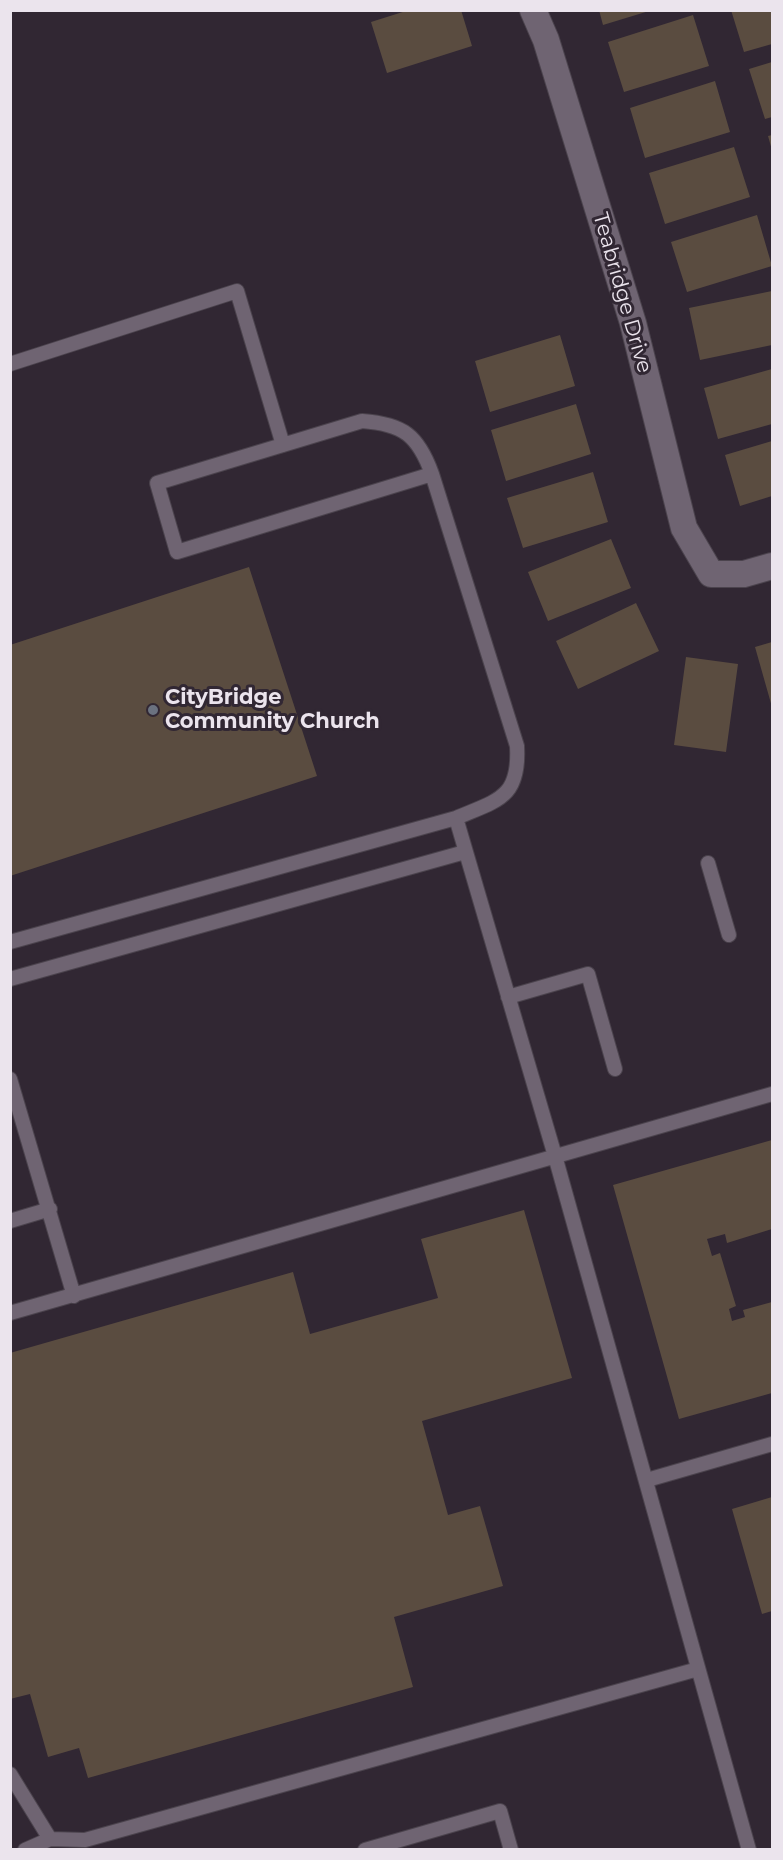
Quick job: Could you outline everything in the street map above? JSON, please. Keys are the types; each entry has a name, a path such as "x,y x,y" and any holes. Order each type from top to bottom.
{"street":[{"name":"Teabridge Drive","path":"533,10 546,40 633,323 684,528 711,574 744,574 772,566"}],"lane":[{"path":"10,364 237,291 283,445"},
{"path":"10,942 456,818 496,801 513,785 518,766 517,746 432,474 425,454 415,439 402,429 383,423 362,422 157,483 177,552 432,474"},
{"path":"456,818 647,1480 749,1850"},
{"path":"10,979 465,852"},
{"path":"708,863 729,935"},
{"path":"508,997 588,974 615,1069"},
{"path":"10,1079 74,1296"},
{"path":"10,1313 772,1094"},
{"path":"10,1221 50,1209"},
{"path":"647,1480 772,1444"},
{"path":"25,1850 50,1839 86,1845 698,1669"},
{"path":"10,1774 50,1839"},
{"path":"365,1850 500,1811 511,1850"}],"building":[{"path":"409,10 461,10 472,46 387,73 371,22"},
{"path":"599,10 649,10 649,11 603,25"},
{"path":"731,10 772,10 772,44 744,52"},
{"path":"693,15 709,66 624,92 608,42"},
{"path":"772,62 772,117 765,119 749,69"},
{"path":"715,81 730,132 645,158 630,108"},
{"path":"772,135 772,150 768,136"},
{"path":"734,147 750,197 665,224 649,173"},
{"path":"757,215 772,266 687,292 671,242"},
{"path":"772,291 772,345 700,360 689,308"},
{"path":"560,335 575,386 490,412 475,361"},
{"path":"772,369 772,424 718,439 704,388"},
{"path":"576,404 591,454 506,481 491,430"},
{"path":"772,441 772,496 740,506 725,455"},
{"path":"593,472 608,522 523,548 507,498"},
{"path":"611,539 631,588 548,621 528,572"},
{"name":"CityBridge Community Church","path":"249,567 317,776 10,876 10,645"},
{"path":"636,603 659,651 578,689 556,641"},
{"path":"772,642 772,707 755,647"},
{"path":"686,657 738,664 726,752 674,745"},
{"path":"772,1140 772,1229 727,1243 725,1234 707,1239 712,1256 720,1253 736,1306 729,1309 732,1321 745,1317 743,1310 772,1302 772,1393 679,1419 613,1185"},
{"path":"524,1210 572,1378 422,1421 448,1515 480,1506 503,1586 394,1617 413,1687 88,1778 79,1748 48,1757 30,1694 10,1699 10,1353 293,1272 310,1334 438,1298 421,1239"},
{"path":"772,1497 772,1611 762,1614 732,1509"}],"place":[{"name":"CityBridge Community Church","path":"153,710"}]}
